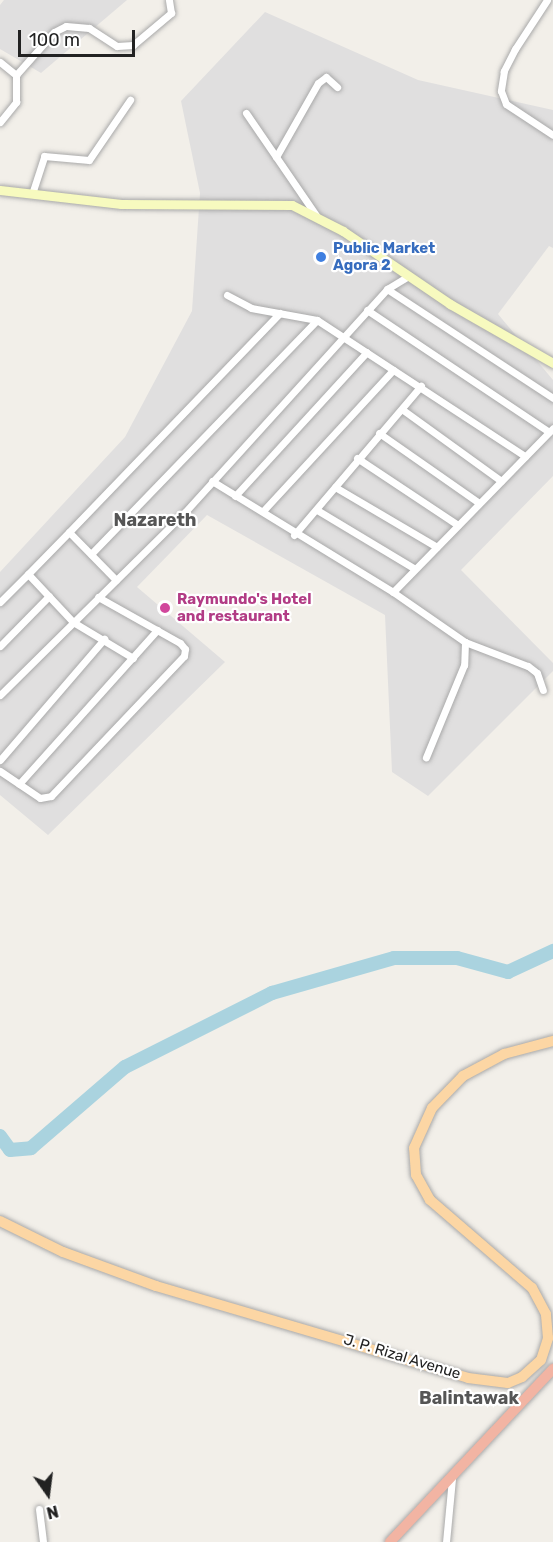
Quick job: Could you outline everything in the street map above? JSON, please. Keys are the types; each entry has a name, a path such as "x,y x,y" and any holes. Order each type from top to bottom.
{"highway":[{"path":"390,1542 553,1369"}],"main road":[{"path":"0,190 121,204 284,203 318,218 553,363"},
{"name":"J. P. Rizal Avenue","path":"0,1221 63,1252 156,1286 468,1378 507,1383 522,1377 541,1360 548,1338 546,1314 532,1288 430,1200 416,1174 414,1148 432,1108 463,1076 504,1054 553,1041"}],"street":[{"path":"0,122 16,102 16,75 44,40 66,26 89,28 117,46 133,45 171,14 169,0"},
{"path":"547,0 511,57 501,91 506,104 553,135"},
{"path":"0,62 16,75"},
{"path":"276,157 318,83 326,77 337,87"},
{"path":"32,194 44,156 89,160 129,100"},
{"path":"246,113 318,218"},
{"path":"0,695 212,481 344,339 387,289 409,276"},
{"path":"387,289 553,398"},
{"path":"227,296 251,308 317,320 525,456"},
{"path":"367,310 551,430 393,592"},
{"path":"0,602 280,313"},
{"path":"91,554 317,320"},
{"path":"235,496 367,352"},
{"path":"263,511 393,370"},
{"path":"294,535 317,510 378,433 403,410 421,387"},
{"path":"403,410 501,481"},
{"path":"378,433 479,503"},
{"path":"357,458 458,525"},
{"path":"212,481 263,511 294,535 393,592 465,642 528,666 537,673 543,690"},
{"path":"335,487 437,547"},
{"path":"317,510 416,569"},
{"path":"69,532 116,580"},
{"path":"28,574 73,622 133,658"},
{"path":"0,646 49,596"},
{"path":"0,771 40,798 51,796 184,656 183,646 98,597"},
{"path":"19,784 157,630"},
{"path":"0,760 104,639"},
{"path":"426,757 432,749 464,665 465,642"},
{"path":"446,1542 452,1476"},
{"path":"39,1509 43,1542"}],"shaded area":[{"path":"4,0 127,0 41,73 0,49 0,5"},
{"path":"265,12 418,80 553,110 553,248 549,246 498,314 553,380 553,476 461,570 553,663 553,671 428,796 392,772 385,615 207,515 137,587 225,662 48,835 0,795 0,572 125,437 192,311 200,193 181,101"}],"waterway":[{"path":"0,1136 10,1150 31,1148 125,1067 272,993 394,958 457,958 508,972 553,951"}],"place":[{"name":"Public Market Agora 2","path":"321,257"},
{"name":"Raymundo's Hotel and restaurant","path":"165,608"}],"district":[{"name":"Nazareth","path":"155,520"},
{"name":"Balintawak","path":"469,1398"}]}
